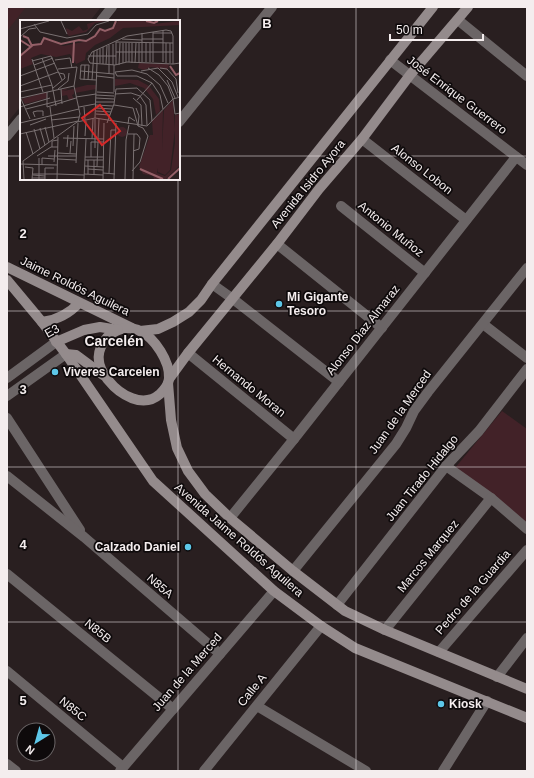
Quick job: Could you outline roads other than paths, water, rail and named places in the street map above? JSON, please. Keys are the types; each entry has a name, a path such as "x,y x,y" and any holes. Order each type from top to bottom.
{"street":[{"path":"102,20 112,7"},
{"path":"180,121 272,7"},
{"name":"Avenida Isidro Ayora","path":"136,330 158,329 189,312 201,300 212,284 433,7"},
{"name":"Avenida Isidro Ayora","path":"169,381 188,353 277,244 319,189 362,139 410,75 468,7"},
{"path":"458,20 527,76"},
{"name":"José Enrique Guerrero","path":"390,60 527,166"},
{"path":"7,136 20,120"},
{"name":"Alonso Lobon","path":"362,139 466,220"},
{"name":"Alonso Diaz Almaraz","path":"230,518 516,157"},
{"name":"Antonio Muñoz","path":"341,206 425,273"},
{"path":"277,244 382,328"},
{"name":"Jaime Roldós Aguilera","path":"7,267 136,330"},
{"name":"Juan de la Merced","path":"293,571 396,444 418,405 527,268"},
{"name":"Jaime Roldós Aguilera","path":"7,280 42,322 56,342"},
{"path":"212,284 339,382"},
{"path":"42,322 60,318 79,303"},
{"path":"482,324 527,358"},
{"name":"E3","path":"7,378 56,342 84,330 100,327 118,330"},
{"path":"125,328 136,330 155,343 168,368 169,381 160,394 150,400 140,401 132,399 122,393 113,386 100,368 99,361 101,348 108,336 125,328"},
{"name":"Avenida Jaime Roldós Aguilera","path":"56,342 66,354 153,481 274,591 321,626 355,648 527,718"},
{"name":"Hernando Moran","path":"188,353 294,439"},
{"path":"7,396 66,354 76,355 105,376"},
{"name":"Juan Tirado Hidalgo","path":"337,605 446,466 478,431 527,369"},
{"name":"Avenida Jaime Roldós Aguilera","path":"169,381 171,420 177,448 188,471 205,494 230,518 293,571 345,611 385,630 527,689"},
{"name":"N85A","path":"7,418 84,537"},
{"path":"446,466 490,498 527,529"},
{"name":"N85A","path":"7,476 84,537 220,654"},
{"name":"Marcos Marquez","path":"385,630 490,498"},
{"name":"Pedro de la Guardia","path":"439,652 527,550"},
{"name":"N85B","path":"7,574 173,709"},
{"name":"Juan de la Merced","path":"122,769 274,591"},
{"name":"Calle A","path":"204,771 321,626"},
{"path":"497,677 527,638"},
{"name":"N85C","path":"7,671 122,769"},
{"path":"444,771 487,701"},
{"path":"257,706 366,771"},
{"path":"7,764 16,771"}],"place":[{"name":"Mi Gigante Tesoro","path":"279,304"},
{"name":"Viveres Carcelen","path":"55,372"},
{"name":"Calzado Daniel","path":"188,547"},
{"name":"Kiosk","path":"441,704"}],"district":[{"name":"Carcelén","path":"114,341"}]}
